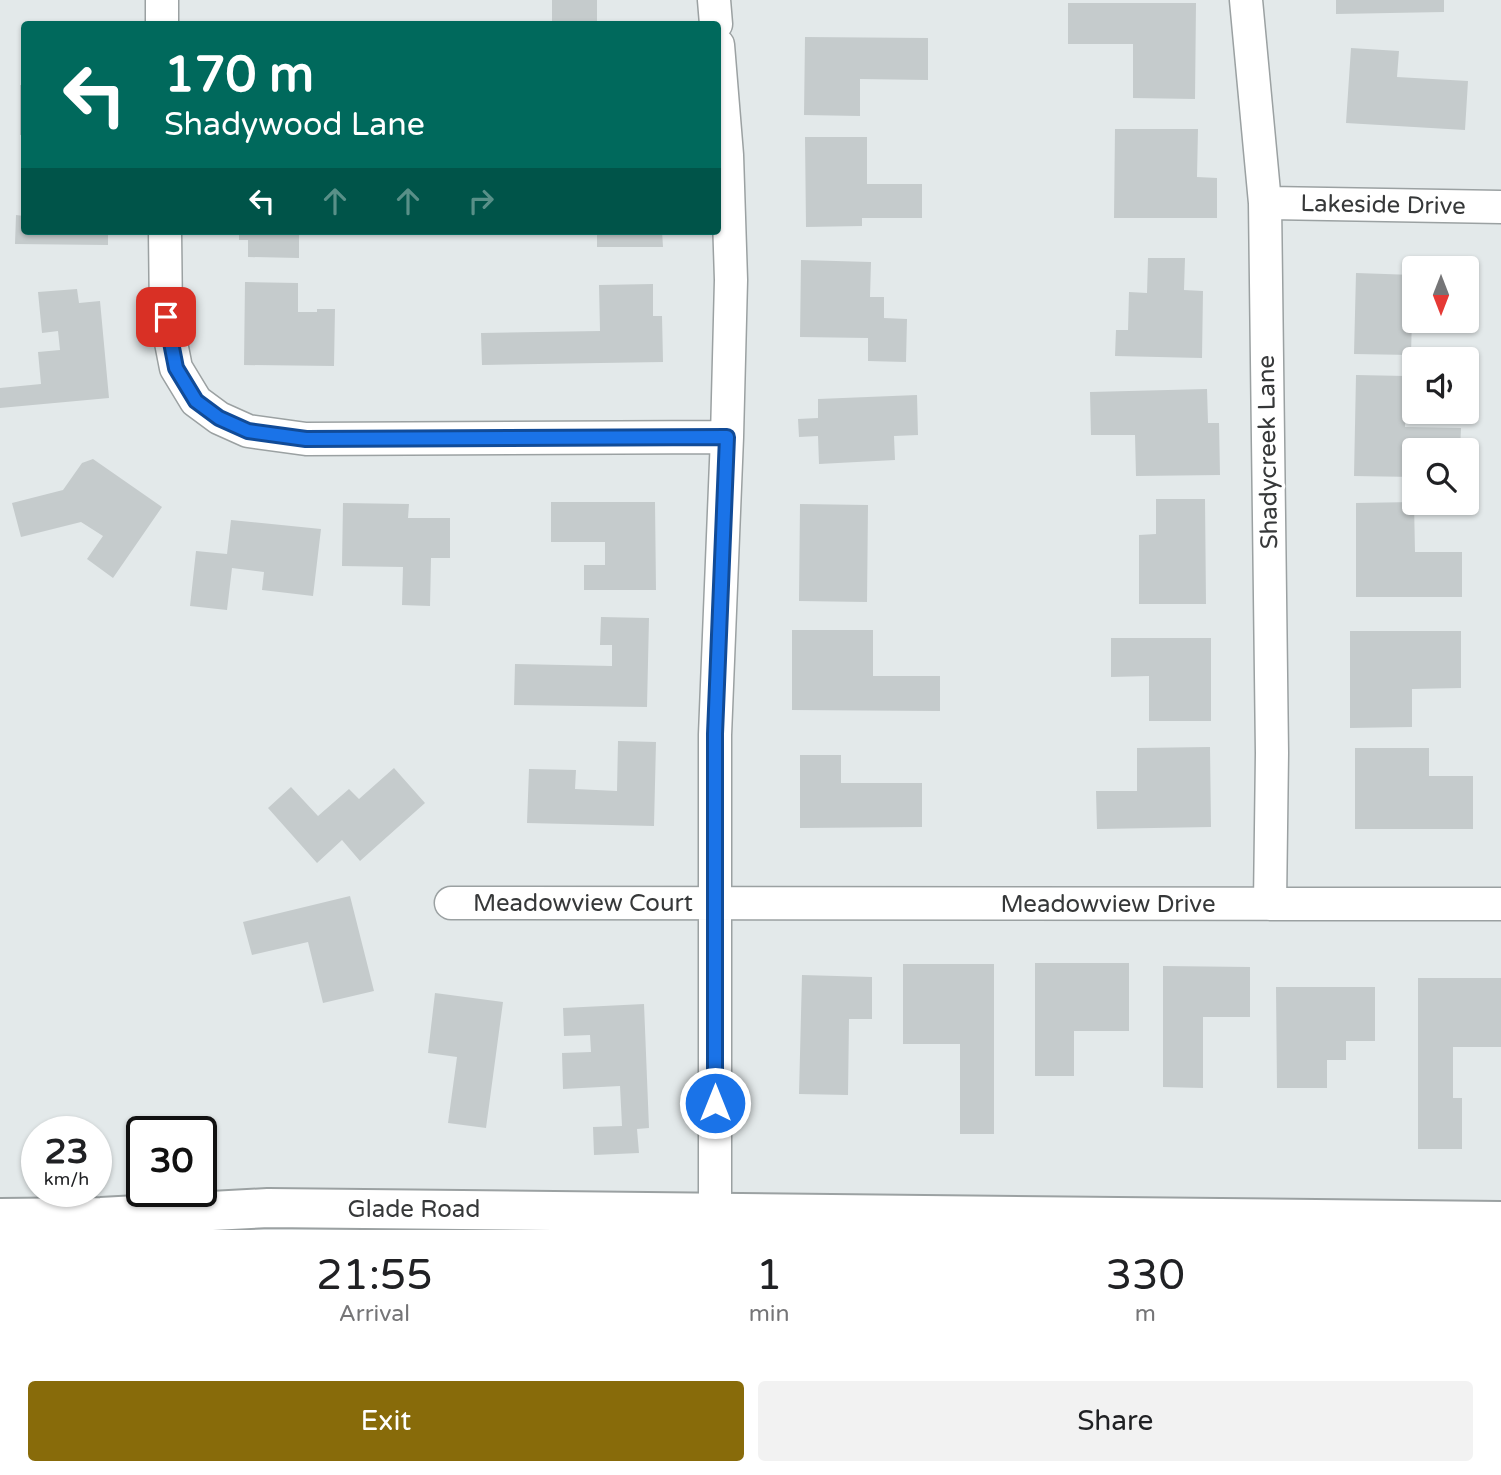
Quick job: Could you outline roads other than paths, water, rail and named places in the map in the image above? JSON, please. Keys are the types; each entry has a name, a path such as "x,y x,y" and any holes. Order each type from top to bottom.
{"main road":[{"name":"Glade Road","path":"0,1218 101,1217 268,1208 385,1219 715,1212 942,1222 1501,1221"}],"street":[{"path":"162,0 162,21"},
{"path":"713,0 716,21"},
{"name":"Shadycreek Lane","path":"1246,0 1265,203 1272,753 1270,904"},
{"path":"715,1212 715,734 731,280 727,155 721,82"},
{"name":"Lakeside Drive","path":"1265,203 1501,207"},
{"path":"165,235 166,317 176,368 196,401 219,418 248,431 306,439 727,437"},
{"name":"Meadowview Court","path":"451,903 715,903"},
{"name":"Meadowview Drive","path":"715,903 1501,904"}]}
